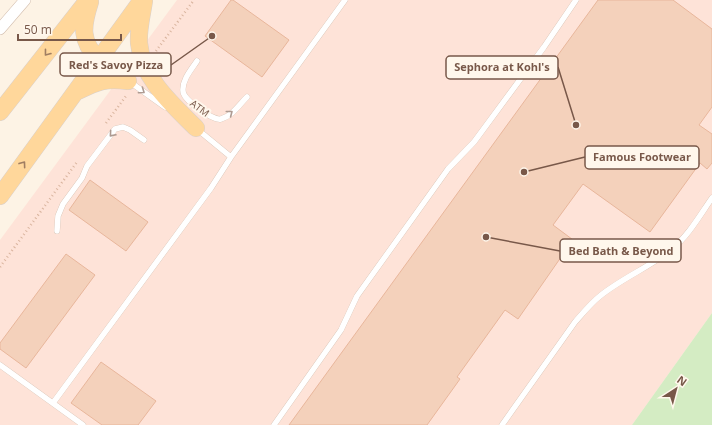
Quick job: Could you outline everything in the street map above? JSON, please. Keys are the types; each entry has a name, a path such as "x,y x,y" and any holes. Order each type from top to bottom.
{"main road":[{"path":"90,0 84,20 83,31 85,41 90,52 99,61"},
{"path":"0,112 90,0"},
{"path":"0,196 143,0"},
{"path":"143,0 139,38 140,50 144,64 154,84 196,128"},
{"path":"76,92 104,80 113,79 131,83"}],"street":[{"path":"0,29 25,0"}],"lane":[{"path":"53,403 211,188 231,157 345,0"},
{"path":"274,425 341,330 357,296 448,169 474,142 544,47 576,0"},
{"path":"99,61 196,128 231,157"},
{"name":"ATM","path":"197,61 183,85 182,92 184,97 190,102 211,117 221,119 232,113 247,97"},
{"path":"57,231 58,216 63,204 82,178 87,166 115,129 123,127 144,140"},
{"path":"502,425 575,322 586,309 601,295 658,260 673,248 686,235 712,198"},
{"path":"0,365 83,425"}],"path":[{"path":"144,64 160,46 194,0"},
{"path":"102,129 131,83"},
{"path":"0,267 79,161"}],"shaded area":[{"path":"177,0 712,0 712,313 632,425 0,425 0,240"}],"green space":[{"path":"712,313 712,425 632,425"}],"building":[{"path":"231,0 289,40 262,77 205,36"},
{"path":"598,0 673,0 712,29 712,107 699,125 712,134 712,163 707,169 700,163 650,232 583,184 553,225 584,248 577,258 566,250 518,319 505,310 457,377 460,379 427,425 289,425"},
{"path":"90,180 148,222 126,251 69,210"},
{"path":"66,254 95,275 26,368 0,349 0,343"},
{"path":"101,362 156,401 138,425 102,425 71,403"}],"place":[{"name":"Red's Savoy Pizza","path":"212,36"},
{"name":"Sephora at Kohl's","path":"576,125"},
{"name":"Famous Footwear","path":"524,172"},
{"name":"Bed Bath & Beyond","path":"486,237"}]}
